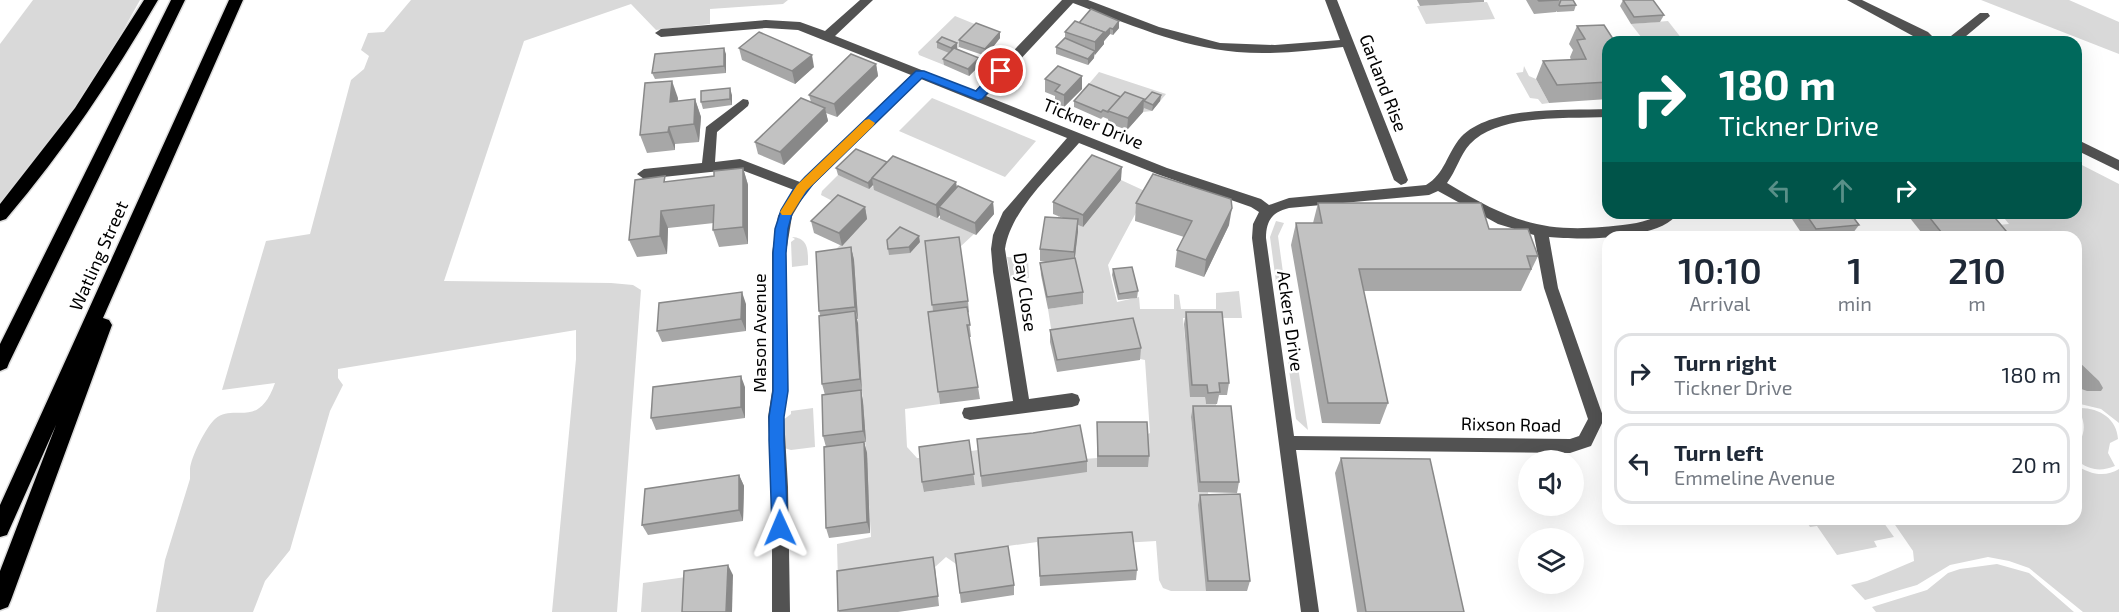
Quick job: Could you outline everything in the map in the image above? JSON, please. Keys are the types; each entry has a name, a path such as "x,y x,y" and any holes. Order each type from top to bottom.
{"highway":[{"path":"0,216 41,167 86,105 151,0"},
{"path":"0,363 178,0"},
{"name":"Watling Street","path":"0,528 236,0"},
{"path":"0,600 168,155"}],"street":[{"path":"827,36 867,0"},
{"path":"978,96 1070,0"},
{"path":"1077,0 1165,33 1204,44 1254,49 1348,43"},
{"name":"Garland Rise","path":"1331,0 1401,180"},
{"path":"1853,0 1925,36"},
{"path":"1959,36 1984,16"},
{"name":"Tickner Drive","path":"662,33 772,24 796,26 978,96 1170,175 1256,202 1268,210"},
{"name":"Mason Avenue","path":"782,612 780,496 776,435 780,391 779,253 785,216 802,188 920,73"},
{"path":"708,167 711,130 743,103"},
{"path":"1268,210 1296,202 1419,193 1439,185 1446,177 1462,145 1473,133 1486,126 1511,120 1602,113"},
{"name":"Day Close","path":"1022,406 1000,272 1000,235 1008,216 1076,137"},
{"path":"2082,147 2119,166"},
{"path":"644,174 743,164 802,188"},
{"path":"1439,185 1494,218 1541,232 1575,234 1602,231"},
{"name":"Ackers Drive","path":"1268,210 1263,216 1258,231 1310,612"},
{"path":"1606,231 1637,228 1662,219"},
{"name":"Rixson Road","path":"1288,443 1570,446 1585,441 1596,419 1551,288 1541,232"},
{"path":"970,413 1072,400"}],"shaded area":[{"path":"33,0 140,0 109,54 75,106 0,205 0,44"},
{"path":"411,0 788,0 783,4 710,9 710,24 656,30 631,4 524,41 444,281 611,283 633,285 641,290 617,612 552,612 576,359 576,330 338,369 338,378 343,385 330,411 290,550 265,581 253,612 156,612 165,560 190,479 191,464 207,428 215,419 223,415 254,411 268,398 275,383 222,390 266,241 310,234 351,80 364,69 369,56 361,50 368,33 384,32"},
{"path":"1981,0 2069,0 2119,22 2119,54 2082,40 2082,36 2073,36"},
{"path":"1487,2 1495,19 1426,24 1417,6"},
{"path":"955,16 982,27 959,47 944,65 919,55 918,52"},
{"path":"1668,21 1680,36 1640,36 1631,24"},
{"path":"1524,66 1529,76 1536,79 1549,103 1542,104 1538,99 1530,98 1516,73 1523,72"},
{"path":"1099,72 1166,94 1152,111 1143,112 1082,92"},
{"path":"932,98 1036,141 1005,177 899,131"},
{"path":"2082,165 2119,184 2119,423 2101,409 2082,404 2082,231 1992,231 1988,226 2009,224 2005,219 2082,219"},
{"path":"838,175 872,186 974,234 960,247 930,324 940,404 905,409 907,447 917,458 921,458 925,492 975,485 971,451 978,450 983,486 1084,459 1097,458 1150,433 1145,360 1053,341 1048,309 1082,304 1056,230 1058,216 1083,227 1121,180 1147,192 1108,265 1117,302 1139,297 1140,309 1174,309 1174,294 1179,295 1181,309 1216,309 1216,293 1239,291 1242,318 1183,318 1187,360 1205,397 1206,404 1216,404 1217,417 1191,418 1198,492 1208,492 1206,591 1171,591 1163,588 1159,580 1156,541 1038,548 1037,542 1008,546 956,564 946,557 935,567 838,582 837,544 871,537 854,260 831,254 867,219 821,195 822,191"},
{"path":"1276,221 1284,223 1278,236 1285,287 1276,282 1270,237"},
{"path":"792,237 805,243 808,265 792,267 791,242 795,239"},
{"path":"1007,257 1028,259 1029,278 1011,280"},
{"path":"1296,355 1308,430 1296,419 1288,363"},
{"path":"2082,365 2103,388 2101,391 2082,389"},
{"path":"813,408 815,447 791,450 784,448 783,420 791,414 791,411"},
{"path":"2082,408 2093,409 2105,415 2114,425 2118,439 2110,443 2108,453 2115,466 2095,469 2082,464 2084,424"},
{"path":"2082,469 2097,474 2114,472 2119,469 2119,612 2083,612 2029,568 1988,557 1950,565 1917,585 1865,600 1851,585 1867,581 1914,561 1913,551 1895,525 2082,525"},
{"path":"1809,525 1885,525 1894,537 1874,541 1877,547 1837,555 1817,526 1810,527"},
{"path":"1997,564 2029,573 2074,612 1876,612 1872,607 1927,590 1948,573"},
{"path":"722,572 688,612 641,612 643,583"}],"building":[{"path":"1561,0 1573,0 1576,5 1560,6"},
{"path":"1623,0 1653,0 1664,15 1634,17"},
{"path":"1091,9 1119,21 1113,29 1110,28 1104,34 1104,32 1079,23"},
{"path":"1075,21 1104,32 1095,42 1065,32"},
{"path":"976,23 1000,32 985,49 959,40"},
{"path":"1604,25 1611,36 1602,36 1602,82 1557,85 1543,61 1586,59 1577,40 1585,39 1577,26"},
{"path":"759,32 812,55 792,71 739,48"},
{"path":"942,37 957,43 951,48 937,42"},
{"path":"1065,38 1095,51 1088,59 1056,47"},
{"path":"724,48 724,66 652,73 655,54"},
{"path":"954,48 979,58 968,69 943,59"},
{"path":"851,54 876,64 834,104 809,95"},
{"path":"1058,66 1082,76 1064,95 1055,91 1060,85 1045,79"},
{"path":"672,81 670,102 695,99 694,124 669,127 668,132 640,135 645,83"},
{"path":"1089,84 1121,97 1108,112 1103,110 1101,112 1074,101"},
{"path":"730,88 730,99 701,102 701,91"},
{"path":"1125,92 1144,99 1128,118 1108,111"},
{"path":"1152,92 1161,95 1153,105 1144,101"},
{"path":"801,98 825,108 780,152 755,142"},
{"path":"856,149 887,162 868,183 836,168"},
{"path":"1092,155 1122,167 1083,215 1053,202"},
{"path":"893,156 956,182 936,205 872,178"},
{"path":"743,168 743,227 713,230 714,205 661,211 660,236 629,240 635,180 665,176 664,182 714,176 714,171"},
{"path":"1153,174 1231,199 1232,208 1206,260 1177,250 1192,221 1136,203"},
{"path":"958,186 993,202 975,223 939,207"},
{"path":"838,195 865,207 839,233 811,221"},
{"path":"1318,203 1481,203 1489,229 1528,229 1538,256 1527,256 1531,269 1359,269 1388,403 1328,403 1296,223 1322,223"},
{"path":"1045,217 1078,219 1074,252 1040,249"},
{"path":"1809,219 1854,219 1859,225 1816,229"},
{"path":"1931,219 1996,219 2006,231 1940,231"},
{"path":"900,227 919,236 909,247 888,249 887,240"},
{"path":"959,237 968,301 932,305 925,241"},
{"path":"851,247 855,307 819,311 816,252"},
{"path":"1075,258 1083,292 1047,297 1040,263"},
{"path":"1132,267 1138,291 1119,294 1113,269"},
{"path":"742,292 741,319 657,331 659,303"},
{"path":"967,307 970,325 967,325 978,387 938,392 928,312"},
{"path":"855,311 860,379 822,384 819,316"},
{"path":"1186,312 1222,312 1229,383 1219,383 1220,392 1208,393 1207,385 1192,385"},
{"path":"1133,318 1141,348 1057,360 1050,330"},
{"path":"741,376 741,407 651,418 653,387"},
{"path":"861,390 863,431 823,436 822,395"},
{"path":"1193,406 1231,406 1239,482 1200,482"},
{"path":"1097,422 1147,422 1149,456 1098,456"},
{"path":"1080,425 1087,461 981,476 977,439"},
{"path":"969,440 974,474 922,482 919,447"},
{"path":"864,442 867,522 826,528 824,447"},
{"path":"1341,458 1430,459 1464,612 1366,612"},
{"path":"739,475 739,510 642,525 645,489"},
{"path":"1240,494 1250,581 1208,581 1200,495"},
{"path":"1132,532 1137,570 1040,576 1038,538"},
{"path":"1008,546 1014,585 960,593 955,554"},
{"path":"933,557 938,596 838,611 837,571"},
{"path":"728,565 726,612 682,612 684,571"}],"slow traffic":[{"path":"787,212 802,188 869,123"}],"route":[{"path":"780,528 780,487 776,440 776,417 780,391 779,253 787,210 809,181 920,73 978,96 1001,71"}]}
